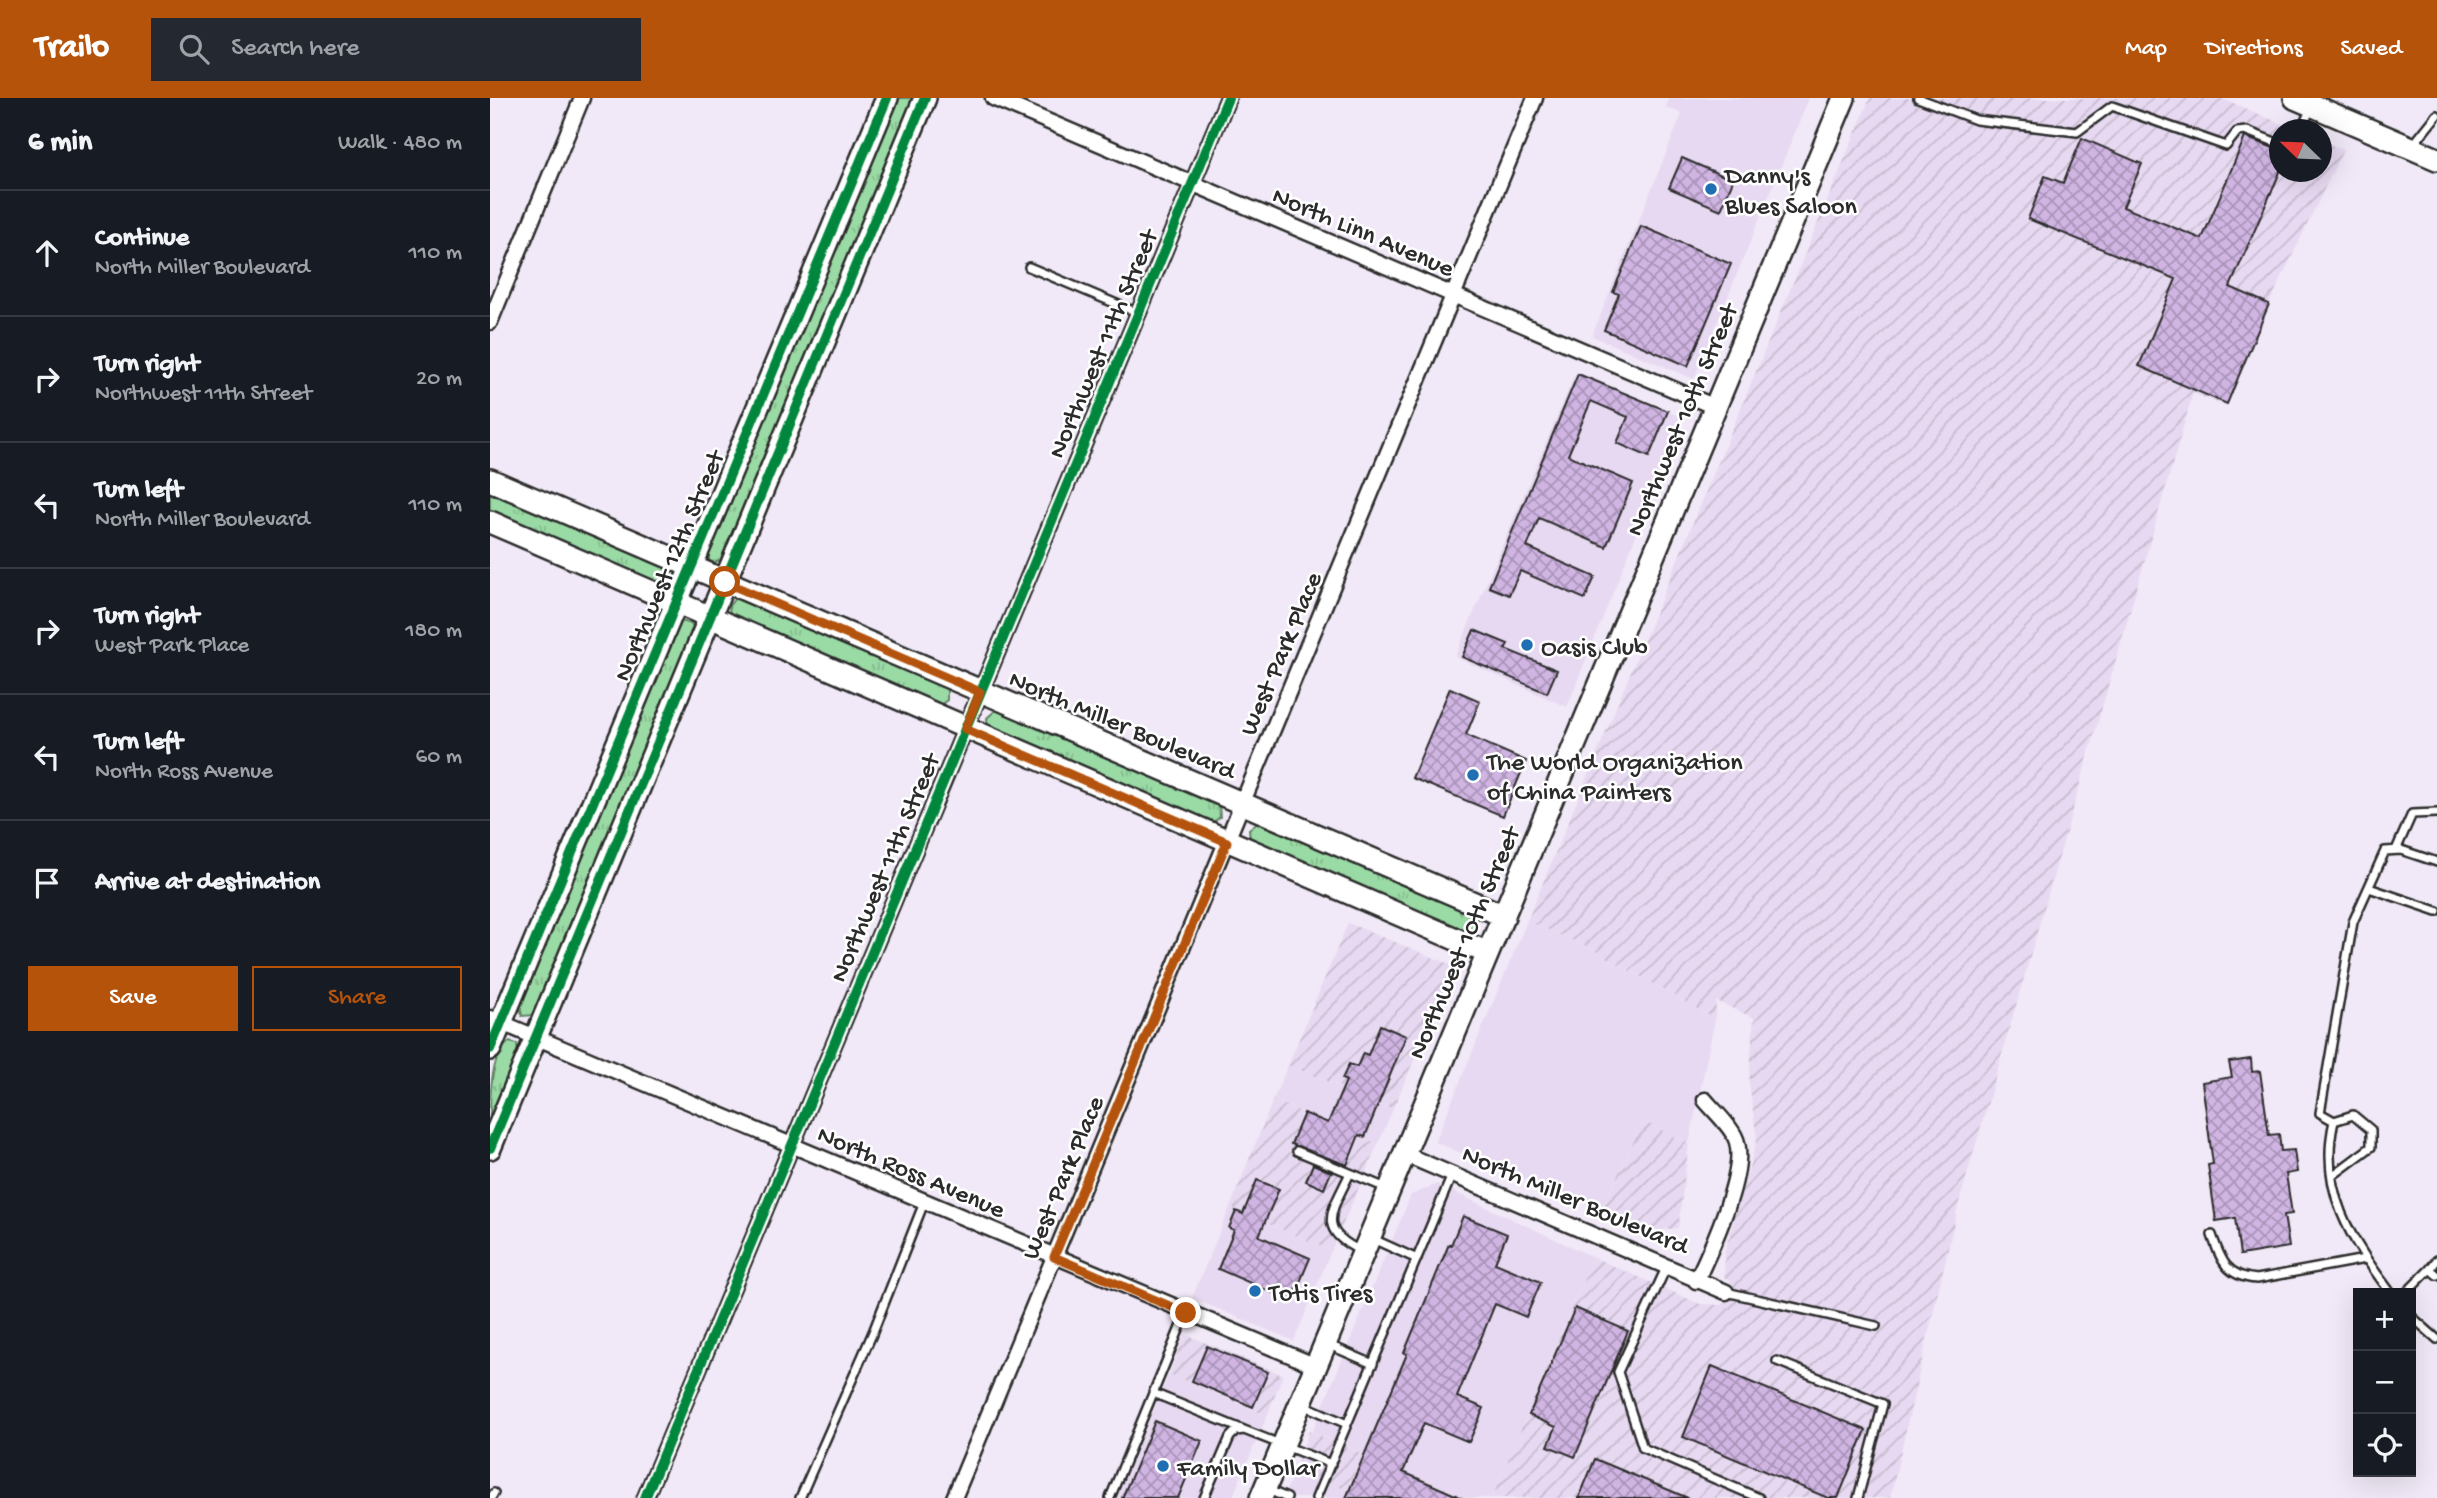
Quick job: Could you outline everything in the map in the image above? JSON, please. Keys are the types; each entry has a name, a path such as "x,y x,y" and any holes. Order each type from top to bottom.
{"street":[{"path":"490,322 582,98"},
{"name":"Northwest 12th Street","path":"490,1049 495,1020 676,603 887,98"},
{"path":"490,1148 538,1038 925,98"},
{"name":"North Linn Avenue","path":"993,98 1715,407"},
{"name":"Northwest 11th Street","path":"645,1498 790,1144 1228,98"},
{"name":"West Park Place","path":"954,1498 1535,98"},
{"name":"Northwest 10th Street","path":"1263,1493 1844,98"},
{"path":"2303,102 2437,159"},
{"name":"North Miller Boulevard","path":"490,480 1504,916"},
{"path":"490,522 1488,953"},
{"name":"North Ross Avenue","path":"495,1020 1316,1366"},
{"path":"1696,1281 1728,1202 1738,1167 1737,1139 1705,1100"},
{"name":"North Miller Boulevard","path":"1404,1154 1726,1292"}],"lane":[{"path":"1918,98 1976,120 2077,132 2112,106 2226,146 2237,132 2247,131 2269,140"},
{"path":"2410,148 2437,115"},
{"path":"1030,267 1138,313"},
{"path":"2396,850 2412,814 2437,813"},
{"path":"2332,1176 2371,1147 2371,1130 2353,1115 2334,1121 2320,1113 2323,1082 2353,922 2385,851 2396,850 2437,862"},
{"path":"2369,888 2437,911"},
{"path":"2334,1121 2329,1141 2334,1199 2365,1259 2386,1288"},
{"path":"1297,1152 1390,1189"},
{"path":"1350,1173 1331,1214 1339,1241 1366,1245 1417,1259"},
{"path":"1316,1498 1452,1175"},
{"path":"800,1498 873,1332 925,1200"},
{"path":"2212,1235 2222,1264 2242,1278 2257,1279 2365,1259"},
{"path":"2411,1288 2437,1260"},
{"path":"1666,1268 1618,1372 1643,1448 1759,1498"},
{"path":"2430,1269 2437,1275"},
{"path":"1726,1292 1876,1326"},
{"path":"1110,1498 1186,1313"},
{"path":"2416,1320 2437,1339"},
{"path":"1325,1344 1373,1364"},
{"path":"1777,1361 1883,1404 1858,1498"},
{"path":"1153,1393 1331,1464"},
{"path":"1300,1404 1348,1424"},
{"path":"1204,1498 1230,1437 1236,1431 1244,1430"},
{"path":"1263,1493 1287,1498"}],"shaded area":[{"path":"1670,98 1809,98 1694,379 1592,336 1682,114 1666,107"},
{"path":"1870,98 2221,98 2270,119 2269,182 2328,182 2269,304 2225,406 2193,393 1958,1206 1890,1498 1492,1498 1593,1257 1700,1304 1722,1305 1731,1281 1724,1277 1725,1250 1757,1140 1749,1082 1754,1018 1716,1001 1715,1019 1586,946 1527,921"},
{"path":"2332,145 2343,150 2332,173"},
{"path":"1576,372 1683,418 1567,707 1455,657"},
{"path":"1527,921 1586,946 1715,1019 1689,1143 1643,1121 1601,1210 1435,1142"},
{"path":"1348,923 1454,966 1393,1109 1288,1065"},
{"path":"1288,1065 1393,1109 1378,1144 1273,1100"},
{"path":"1273,1100 1378,1144 1331,1251 1230,1207"},
{"path":"1643,1121 1689,1143 1678,1228 1654,1231 1601,1210"},
{"path":"1437,1184 1593,1257 1492,1498 1469,1498 1312,1432 1411,1195"},
{"name":"Totis Tires","path":"1230,1207 1331,1251 1294,1341 1192,1298"},
{"path":"1185,1334 1283,1375 1267,1416 1169,1374"},
{"path":"1169,1374 1267,1416 1232,1498 1117,1498"},
{"path":"1309,1431 1469,1498 1366,1498 1295,1469"},
{"path":"1295,1469 1366,1498 1283,1498"}],"green space":[{"path":"897,98 914,98 723,558 714,563 709,560 708,551"},
{"path":"490,490 668,566 672,571 671,582 662,587 490,513"},
{"path":"735,598 742,598 943,686 947,690 947,700 939,706 730,615 729,606"},
{"path":"681,621 692,624 693,631 534,1015 522,1016 520,1005"},
{"path":"996,710 1215,802 1219,805 1220,817 1212,823 988,727 987,718"},
{"path":"1257,823 1470,912 1477,918 1476,928 1468,933 1250,839 1249,829"},
{"path":"509,1042 517,1044 518,1052 490,1119 495,1066 503,1048"}],"building":[{"path":"2245,137 2269,146 2269,182 2276,182 2230,287 2269,304 2227,404 2139,366 2176,279 2028,219 2045,176 2063,183 2082,138 2142,164 2123,207 2202,239"},
{"path":"1682,158 1733,180 1721,210 1669,188"},
{"path":"1641,226 1731,264 1688,366 1604,330 1619,294 1613,292"},
{"path":"1578,374 1668,411 1649,457 1617,443 1628,417 1591,401 1568,455 1633,483 1606,547 1539,518 1527,547 1595,577 1585,599 1520,571 1509,595 1489,587"},
{"path":"1474,630 1508,644 1505,649 1557,670 1547,693 1462,657"},
{"path":"1450,688 1480,701 1466,735 1526,761 1503,816 1412,778"},
{"path":"1380,1025 1406,1036 1365,1137 1359,1135 1347,1165 1291,1144 1304,1113 1328,1123 1346,1081 1342,1079 1349,1064 1357,1067 1363,1053 1368,1055"},
{"path":"2251,1059 2252,1072 2260,1071 2269,1135 2279,1134 2281,1151 2294,1150 2297,1172 2286,1174 2292,1214 2284,1215 2289,1247 2240,1255 2235,1218 2216,1221 2208,1165 2213,1164 2202,1082 2232,1077 2229,1062"},
{"path":"1313,1164 1331,1172 1324,1189 1306,1181"},
{"path":"1257,1180 1279,1189 1259,1236 1310,1258 1292,1301 1218,1269 1234,1230 1229,1228 1236,1211 1243,1214"},
{"path":"1463,1216 1507,1234 1495,1263 1541,1282 1526,1317 1495,1304 1457,1397 1484,1408 1469,1442 1424,1423 1403,1472 1462,1498 1346,1498 1407,1354 1404,1353 1449,1244 1451,1245"},
{"path":"1575,1308 1628,1331 1575,1457 1548,1446 1556,1427 1529,1415"},
{"path":"1207,1346 1268,1372 1253,1407 1192,1381"},
{"path":"1712,1366 1866,1430 1838,1498 1828,1498 1683,1437"},
{"name":"Family Dollar","path":"1155,1421 1202,1441 1178,1498 1122,1498"},
{"path":"1595,1459 1688,1498 1579,1498"}],"cycle path":[{"path":"490,1049 887,98"},
{"path":"490,1148 925,98"},
{"path":"645,1498 1228,98"}],"place":[{"name":"Danny's Blues Saloon","path":"1711,189"},
{"name":"Oasis Club","path":"1527,645"},
{"name":"The World Organization of China Painters","path":"1473,775"},
{"name":"Totis Tires","path":"1255,1291"},
{"name":"Family Dollar","path":"1163,1466"}],"route":[{"path":"725,582 980,692 965,729 1227,842 1054,1257 1186,1313"}]}
